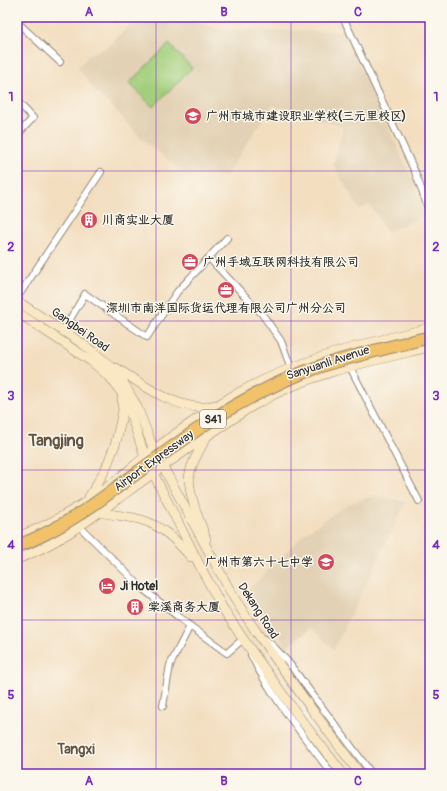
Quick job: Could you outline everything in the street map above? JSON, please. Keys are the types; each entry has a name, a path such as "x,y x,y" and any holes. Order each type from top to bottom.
{"highway":[{"name":"Airport Expressway","path":"17,546 41,536 63,524 212,420 262,391 306,371 328,364 373,351 430,338"}],"main road":[{"name":"Gangbei Road","path":"17,301 80,342 105,362 121,378 137,407 154,450"},
{"name":"Gangbei Road","path":"17,312 91,361 110,377 121,392 130,412 145,457"},
{"name":"Sanyuanli Avenue","path":"17,537 56,520 80,506 182,429 256,383 291,368 350,348 430,328"},
{"name":"Sanyuanli Avenue","path":"17,559 49,545 82,524 206,436 257,403 318,376 430,347"},
{"path":"105,362 174,401 190,406 203,407 220,404"},
{"path":"82,524 86,514 80,506 94,489 106,468 116,442 122,411 121,392"},
{"path":"206,436 194,461 190,474 190,487 214,562"},
{"name":"Dekang Road","path":"154,450 234,598 254,629 360,774"},
{"path":"145,457 152,474 222,606 243,639 302,721 343,774"},
{"path":"99,512 141,520 155,525 182,546 202,570"}],"street":[{"path":"343,17 415,172 430,213"},
{"path":"17,22 60,62"},
{"path":"17,102 34,118 17,135"},
{"path":"17,298 101,172"},
{"path":"63,331 85,294 147,337 177,292 227,238"},
{"path":"209,258 262,314 281,341 291,368"},
{"path":"350,367 419,501"},
{"path":"82,524 143,589 227,653 243,639 257,668 271,691 332,774"},
{"path":"164,706 170,665 190,626"},
{"path":"254,629 288,662 372,774"},
{"path":"338,774 359,757"}],"shaded area":[{"name":"广州市城市建设职业学校(三元里校区)","path":"138,17 175,17 225,30 344,31 428,214 387,232 370,205 359,209 333,164 343,127 272,105 226,176 185,173 145,142 110,104 96,93 78,67 91,53 107,47"},
{"name":"广州市第六十七中学","path":"374,495 406,502 334,649 311,628 287,647 247,591 304,534 348,504"}],"green space":[{"path":"169,44 192,68 153,107 129,83"}],"place":[{"name":"广州市城市建设职业学校(三元里校区)","path":"193,116"},
{"name":"川商实业大厦","path":"89,220"},
{"name":"广州手域互联网科技有限公司","path":"190,262"},
{"name":"深圳市南洋国际货运代理有限公司广州分公司","path":"226,290"},
{"name":"广州市第六十七中学","path":"326,562"},
{"name":"Ji Hotel","path":"107,586"},
{"name":"棠溪商务大厦","path":"135,607"}],"district":[{"name":"Tangjing","path":"56,441"},
{"name":"Tangxi","path":"76,749"}]}
